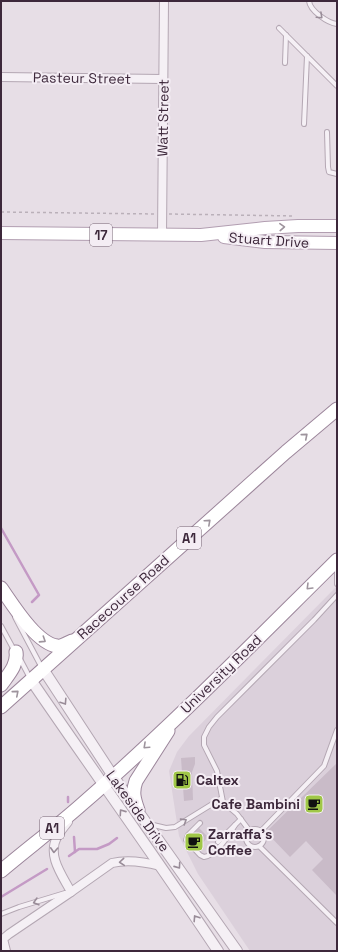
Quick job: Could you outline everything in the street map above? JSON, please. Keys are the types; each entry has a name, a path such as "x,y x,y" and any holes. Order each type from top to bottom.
{"highway":[{"name":"Racecourse Road","path":"1,706 286,452 337,409"},
{"name":"University Road","path":"108,781 179,715 337,560"},
{"path":"1,588 32,630 40,638 50,644 58,646 75,640"},
{"path":"1,685 16,661 16,652"},
{"path":"138,810 133,797 133,789 136,781 179,715"},
{"name":"A1","path":"1,871 108,781"}],"main road":[{"name":"Stuart Drive","path":"1,233 201,235 265,228 337,226"},
{"name":"Stuart Drive","path":"201,235 265,242 337,243"}],"street":[{"name":"Watt Street","path":"162,235 164,1"},
{"name":"Pasteur Street","path":"1,77 163,79"},
{"name":"Lakeside Drive","path":"43,669 108,781 160,866 218,951"},
{"name":"Lakeside Drive","path":"31,680 108,781 138,810 237,951"},
{"path":"71,892 58,868 53,854 53,847 57,836 80,805"},
{"path":"6,951 3,939 9,934 112,863 119,861 142,861 160,866"}],"lane":[{"path":"309,1 310,6 326,21 337,24"},
{"path":"279,28 337,86"},
{"path":"285,63 286,35"},
{"path":"304,124 308,56"},
{"path":"327,132 328,167 330,172 337,174"},
{"path":"337,571 337,584"},
{"path":"1,592 43,669"},
{"path":"249,830 241,819 223,802 217,771 204,745 204,737 209,727 217,717 337,595"},
{"path":"1,626 31,680"},
{"path":"261,831 324,766 337,730"},
{"path":"147,823 166,828 175,826 222,798"},
{"path":"218,842 241,819"},
{"path":"200,823 188,835 186,840 200,855 204,857 209,856 231,834 235,825"},
{"path":"255,828 261,831 264,839 259,846 253,847 247,844 245,838 249,830 255,828"},
{"path":"259,846 337,923"},
{"path":"1,914 19,907 71,892"}],"path":[{"path":"1,212 153,214"},
{"path":"169,214 297,216"}],"shaded area":[{"path":"337,586 337,951 250,951 198,874 179,836 169,771 177,752 189,736"}],"building":[{"path":"195,757 195,764 192,772 193,800 184,801 181,758"},
{"path":"337,763 337,896 312,870 323,859 306,841 290,857 266,832"},
{"path":"199,828 208,837 198,848 190,839"}],"waterway":[{"path":"1,528 39,595 32,602"},
{"path":"68,797 68,802"},
{"path":"74,837 75,852"},
{"path":"69,856 79,849 97,849 109,844 117,838"},
{"path":"1,897 47,869"}],"place":[{"name":"Caltex","path":"182,780"},
{"name":"Cafe Bambini","path":"314,804"},
{"name":"Zarraffa's Coffee","path":"194,842"}]}
